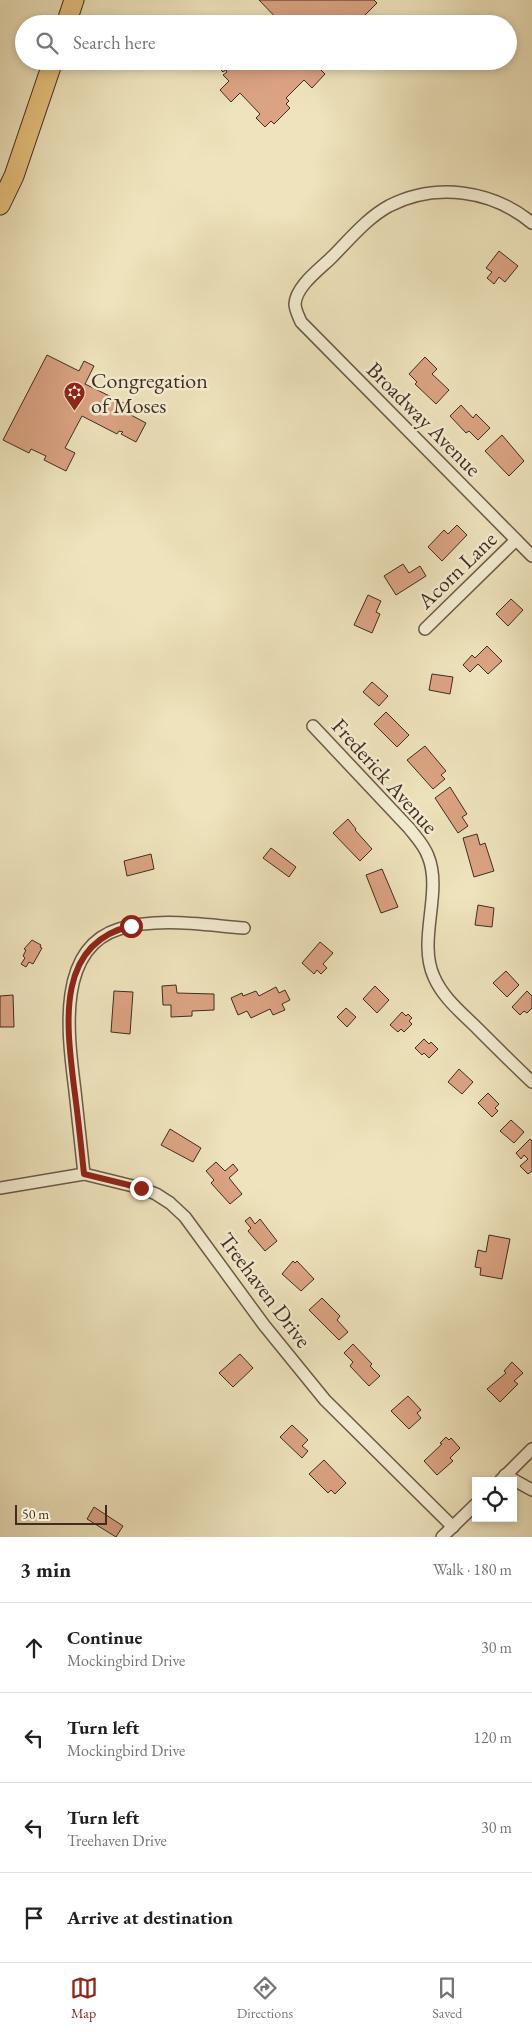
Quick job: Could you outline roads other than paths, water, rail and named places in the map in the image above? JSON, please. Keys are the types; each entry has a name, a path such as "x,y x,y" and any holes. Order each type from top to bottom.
{"main road":[{"path":"69,15 74,0"},
{"path":"0,205 14,176 50,70"}],"street":[{"name":"Broadway Avenue","path":"530,221 508,206 487,197 463,193 436,192 407,198 388,207 366,223 304,285 296,298 295,306 300,322 532,556"},
{"name":"Acorn Lane","path":"425,629 516,540"},
{"name":"Frederick Avenue","path":"313,726 409,828 423,846 429,858 433,885 428,941 433,976 454,1006 532,1082"},
{"path":"84,1174 68,1023 72,987 77,970 86,953 110,932 131,926 168,923 244,928"},
{"name":"Treehaven Drive","path":"0,1188 84,1174 141,1188 156,1194 170,1203 185,1217 264,1325 325,1400 453,1526"},
{"path":"504,1477 532,1449"},
{"path":"517,1484 532,1490"},
{"path":"442,1537 472,1508"}],"place":[{"name":"Congregation of Moses","path":"75,412"}]}
